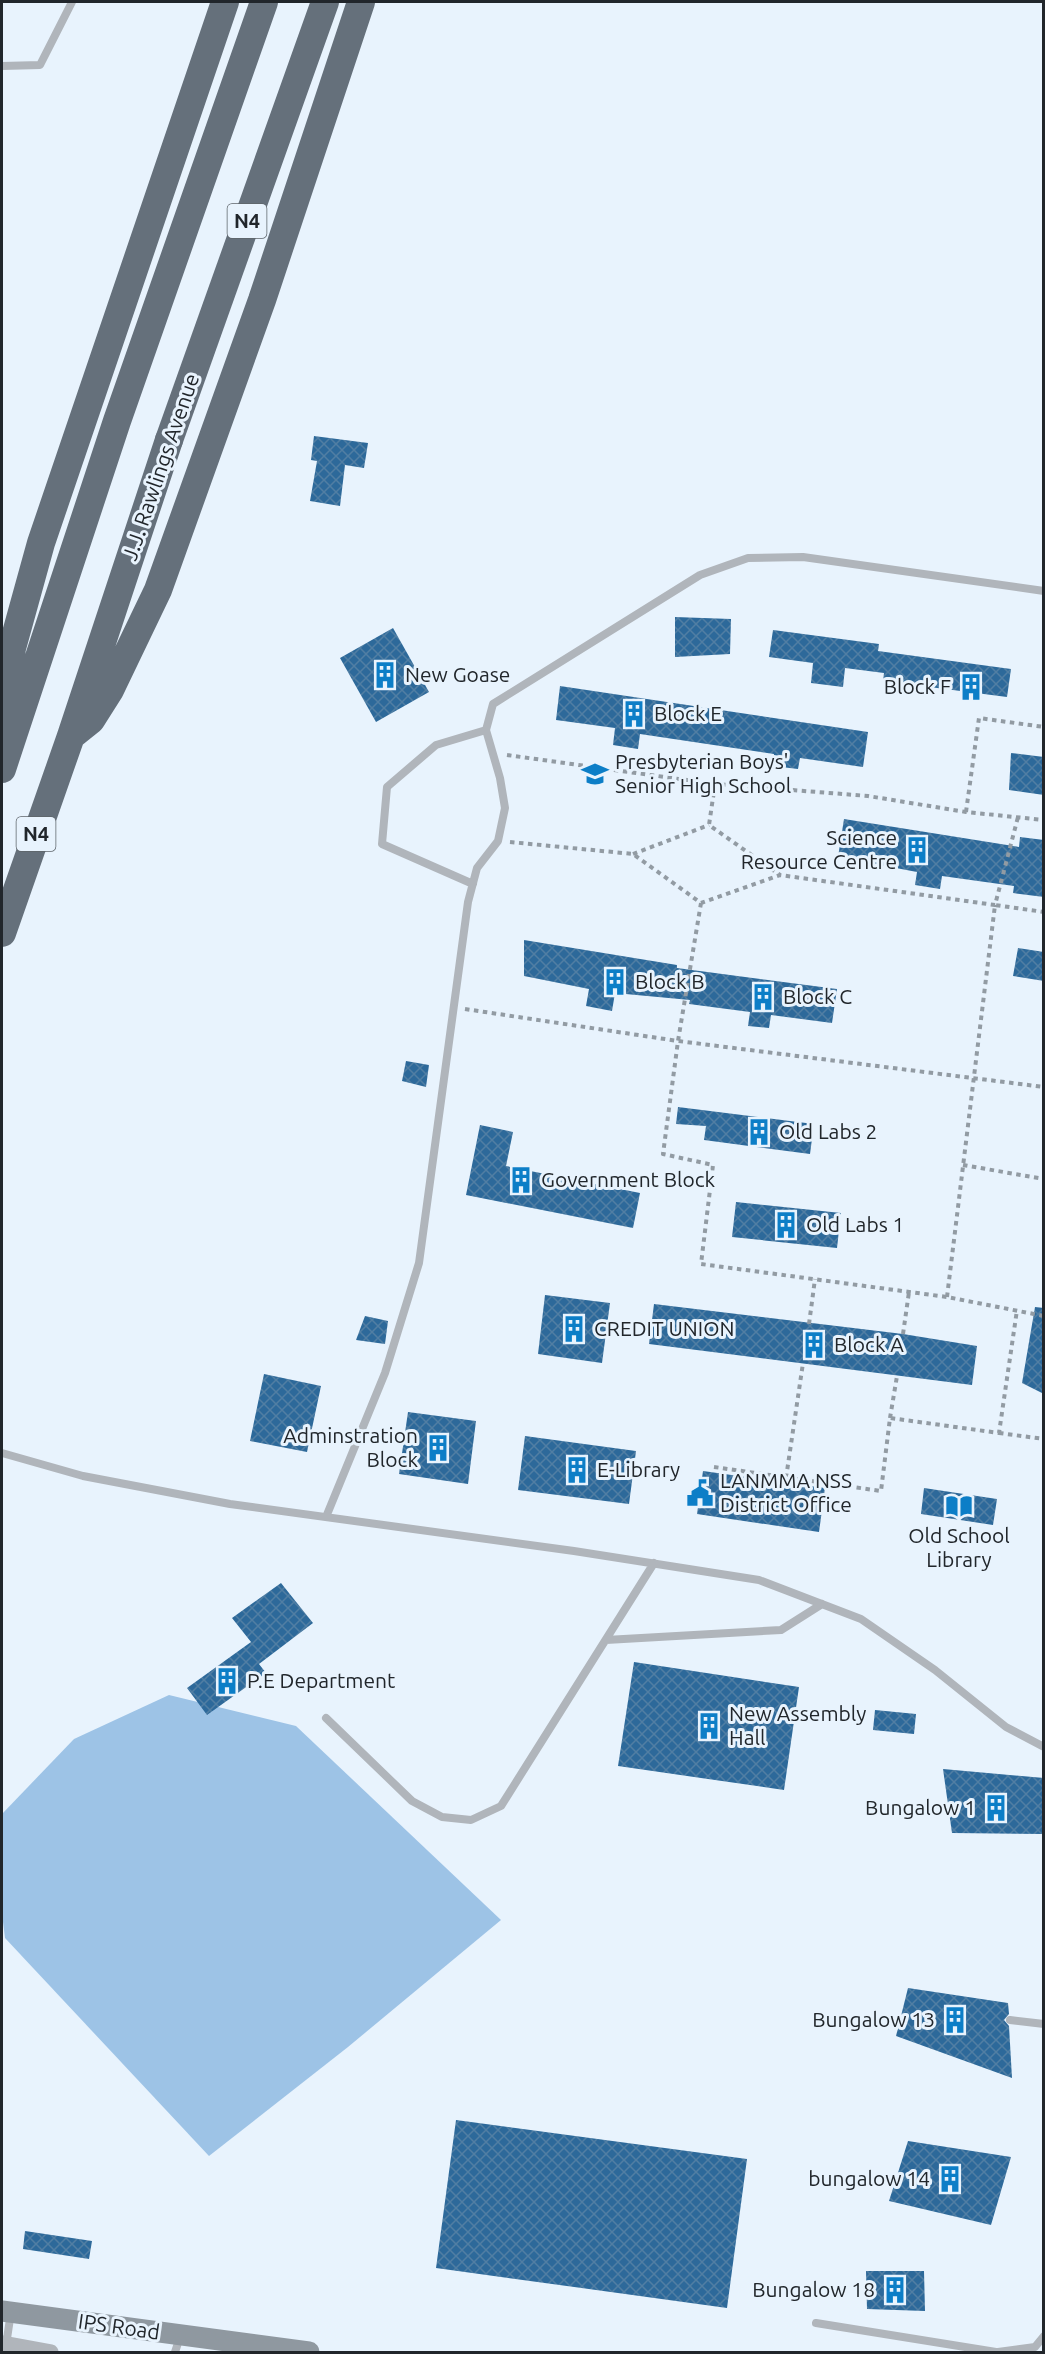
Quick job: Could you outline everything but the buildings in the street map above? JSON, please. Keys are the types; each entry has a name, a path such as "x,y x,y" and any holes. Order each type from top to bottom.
{"highway":[{"path":"12,739 7,711 7,682 12,648 41,543 225,2"},
{"path":"2,769 117,422 264,2"},
{"name":"J.J. Rawlings Avenue","path":"2,933 71,736 169,440 325,2"},
{"path":"71,736 91,720 110,690 158,590 262,300 361,2"}],"street":[{"name":"IPS Road","path":"6,2312 178,2344 309,2352"},
{"path":"4,2347 51,2352"}],"lane":[{"path":"2,66 40,65 72,2"},
{"path":"326,1517 385,1373 419,1263 468,902 477,868 498,841 505,808 500,778 486,730 493,704 700,575 748,558 803,557 1044,591"},
{"path":"473,884 382,844 387,787 436,746 486,730"},
{"path":"2,1453 83,1476 230,1504 654,1563 759,1580 861,1620 935,1670 1006,1727 1044,1747"},
{"path":"326,1718 412,1801 442,1817 471,1820 501,1806 654,1563"},
{"path":"606,1640 781,1630 822,1604"},
{"path":"1010,2020 1044,2024"},
{"path":"4,2347 6,2312"},
{"path":"816,2323 997,2352 1035,2347 1044,2336"}],"path":[{"path":"966,812 979,718 1044,727"},
{"path":"492,753 715,784 868,796 966,812 1044,820"},
{"path":"709,825 715,784"},
{"path":"947,1297 995,905 1018,817"},
{"path":"498,841 633,854 709,825"},
{"path":"709,825 780,875 1044,912"},
{"path":"633,854 701,903"},
{"path":"701,903 780,875"},
{"path":"701,903 678,1041 663,1154 713,1166 701,1264 947,1297 1044,1316"},
{"path":"454,1008 678,1041 1044,1088"},
{"path":"963,1165 1044,1179"},
{"path":"809,1324 815,1280"},
{"path":"903,1334 909,1292"},
{"path":"999,1433 1017,1310"},
{"path":"786,1478 803,1364"},
{"path":"714,1467 881,1491 897,1376"},
{"path":"890,1418 1044,1439"}],"shaded area":[{"path":"169,1695 296,1726 501,1920 348,2047 209,2156 5,1938 2,1914 2,1814 74,1739"}],"place":[{"name":"New Goase","path":"385,675"},
{"name":"Block F","path":"971,687"},
{"name":"Block E","path":"634,714"},
{"name":"Presbyterian Boys' Senior High School","path":"595,774"},
{"name":"Science Resource Centre","path":"917,850"},
{"name":"Block B","path":"615,982"},
{"name":"Block C","path":"763,997"},
{"name":"Old Labs 2","path":"759,1132"},
{"name":"Government Block","path":"521,1180"},
{"name":"Old Labs 1","path":"786,1225"},
{"name":"CREDIT UNION","path":"574,1329"},
{"name":"Block A","path":"814,1345"},
{"name":"Adminstration Block","path":"438,1448"},
{"name":"E-Library","path":"577,1470"},
{"name":"LANMMA NSS District Office","path":"700,1493"},
{"name":"Old School Library","path":"959,1506"},
{"name":"P.E Department","path":"227,1681"},
{"name":"New Assembly Hall","path":"709,1726"},
{"name":"Bungalow 1","path":"996,1808"},
{"name":"Bungalow 13","path":"955,2020"},
{"name":"bungalow 14","path":"950,2179"},
{"name":"Bungalow 18","path":"895,2290"}]}
